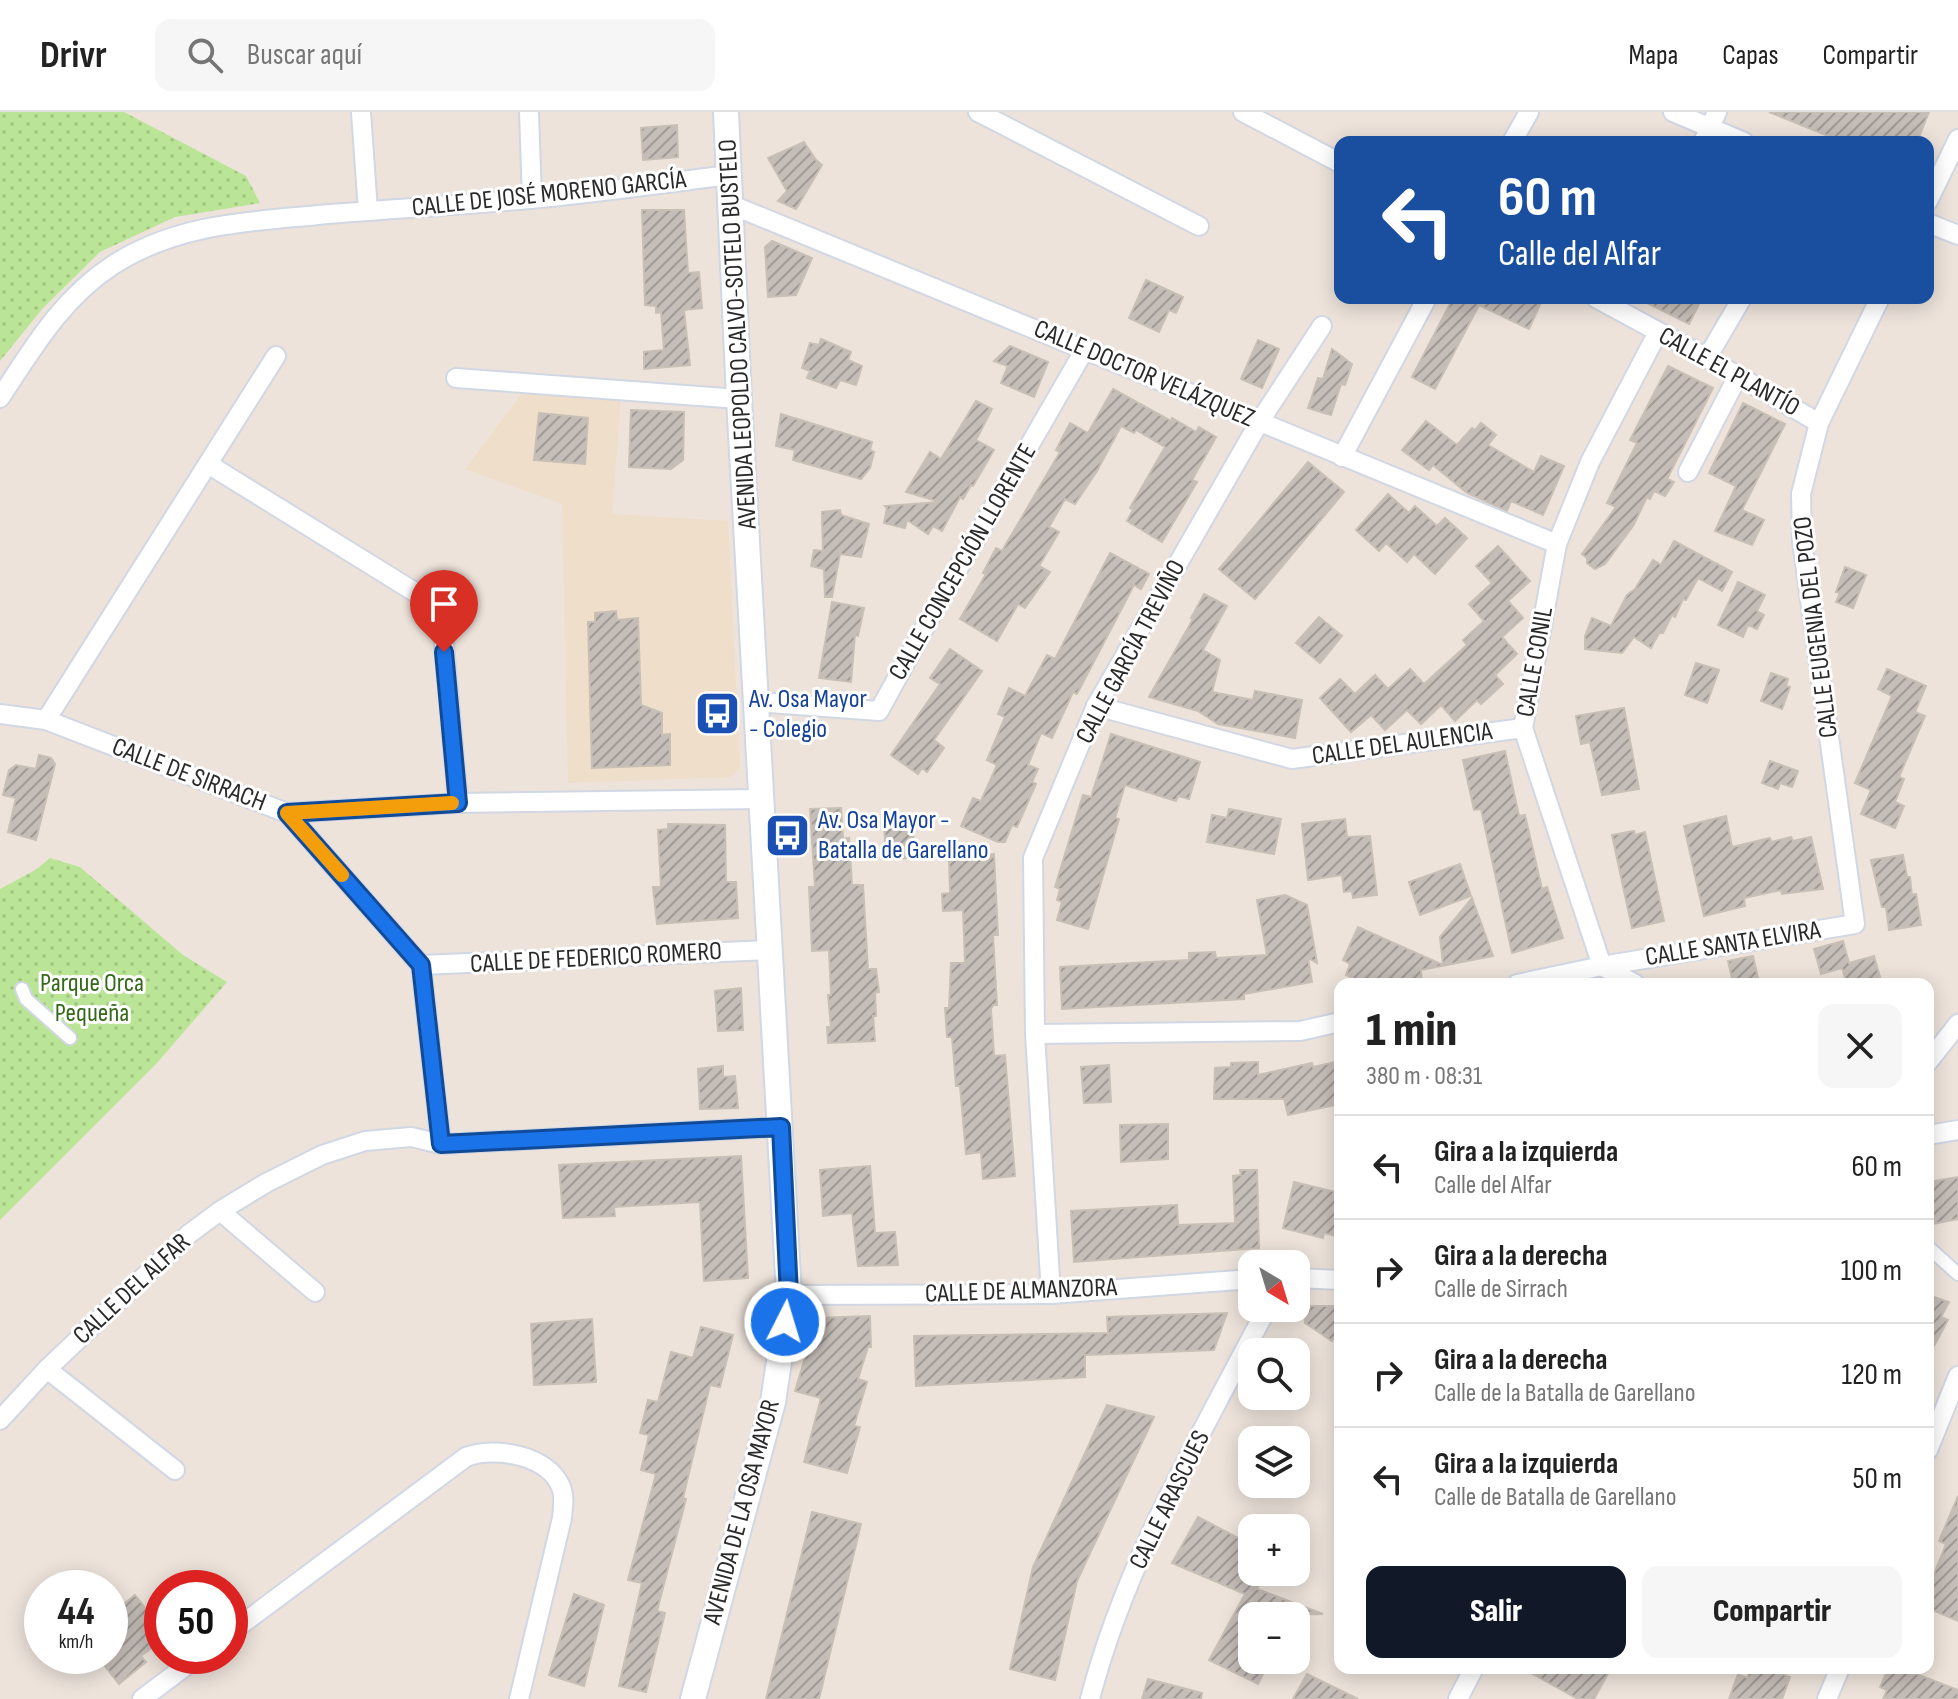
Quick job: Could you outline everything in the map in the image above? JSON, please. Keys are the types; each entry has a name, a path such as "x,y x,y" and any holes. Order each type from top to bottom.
{"main road":[{"name":"AVENIDA LEOPOLDO CALVO-SOTELO BUSTELO","path":"726,112 739,399 750,556"},
{"name":"AVENIDA DE LA OSA MAYOR","path":"693,1699 773,1402 789,1295 750,556"}],"street":[{"path":"529,112 532,199"},
{"path":"978,112 1199,226"},
{"path":"1243,112 1278,120 1334,159"},
{"path":"1515,136 1529,112"},
{"path":"1673,112 1730,136"},
{"path":"360,113 368,211"},
{"path":"1934,189 1958,139"},
{"name":"CALLE DE JOSÉ MORENO GARCÍA","path":"0,398 48,326 73,296 112,265 150,244 180,233 368,211 532,199 730,175"},
{"name":"CALLE DOCTOR VELÁZQUEZ","path":"732,205 1557,544"},
{"path":"1934,225 1958,235"},
{"path":"1342,457 1424,304"},
{"name":"CALLE EL PLANTÍO","path":"1613,304 1819,423"},
{"path":"1707,358 1738,304"},
{"name":"CALLE EUGENIA DEL POZO","path":"1855,924 1802,542 1801,494 1819,423 1877,304"},
{"name":"CALLE GARCÍA TREVIÑO","path":"1051,1294 1035,1034 1033,858 1096,706 1260,421 1322,326"},
{"name":"CALLE CONIL","path":"1602,966 1523,728 1557,544 1590,462 1658,332"},
{"name":"CALLE CONCEPCIÓN LLORENTE","path":"757,702 879,711 1085,349"},
{"path":"46,720 276,356"},
{"path":"1688,472 1738,376"},
{"path":"456,378 739,399"},
{"path":"208,464 426,599 442,622 458,803"},
{"name":"CALLE DEL AULENCIA","path":"1096,706 1292,759 1523,728"},
{"name":"CALLE DE SIRRACH","path":"0,714 46,720 287,813 421,965"},
{"path":"287,813 458,803 762,799"},
{"name":"CALLE SANTA ELVIRA","path":"1545,978 1855,924"},
{"name":"CALLE DE FEDERICO ROMERO","path":"421,965 770,950"},
{"path":"421,965 441,1144"},
{"path":"1602,966 1624,978"},
{"path":"22,989 26,999 70,1038"},
{"path":"1035,1034 1300,1031 1334,1023"},
{"path":"1934,1054 1958,1024"},
{"name":"CALLE DEL ALFAR","path":"0,1420 47,1369 189,1234 266,1183 322,1155 365,1141 411,1137 441,1144 781,1127"},
{"path":"1934,1134 1958,1130"},
{"path":"220,1211 315,1292"},
{"path":"1934,1252 1958,1274"},
{"path":"1310,1279 1334,1280"},
{"name":"CALLE DE ALMANZORA","path":"789,1295 1051,1294 1238,1280"},
{"name":"CALLE ARASCUES","path":"1090,1699 1103,1649 1143,1549 1260,1322"},
{"path":"47,1369 175,1470"},
{"path":"1934,1435 1958,1376"},
{"path":"248,1620 466,1457 478,1453 523,1458 550,1470 564,1496 562,1518 519,1699"},
{"path":"142,1699 175,1674"},
{"path":"1458,1699 1471,1674"},
{"path":"1827,1699 1837,1674"}],"shaded area":[{"path":"521,394 621,399 612,514 728,521 740,768 731,777 568,783 562,504 465,469"}],"green space":[{"path":"0,112 124,112 246,176 260,203 175,217 100,252 43,308 0,361"},
{"name":"Parque Orca Pequeña","path":"50,858 80,867 183,955 227,982 157,1063 0,1220 0,889 37,869"}],"building":[{"path":"1769,112 1929,112 1919,136 1828,136"},
{"path":"677,125 678,157 643,160 641,128"},
{"path":"804,142 822,165 796,209 778,201 787,191 768,158"},
{"path":"642,210 684,210 688,273 699,272 702,308 684,310 690,365 644,369 644,352 664,350 661,312 656,313 656,306 645,305"},
{"path":"772,241 812,258 796,295 768,297 765,247"},
{"path":"1146,280 1183,297 1176,313 1169,310 1159,332 1129,318"},
{"path":"1450,304 1540,304 1529,329 1479,305 1435,389 1412,377"},
{"path":"1649,304 1699,304 1689,324"},
{"path":"821,339 851,352 848,360 862,366 856,385 840,380 836,388 807,378 810,371 802,368 810,343 819,345"},
{"path":"1258,340 1279,349 1262,388 1241,379"},
{"path":"1010,346 1048,362 1034,397 1001,383 1008,366 994,361"},
{"path":"1332,349 1352,364 1345,385 1341,384 1331,415 1308,408 1318,378 1323,379"},
{"path":"1668,366 1713,388 1667,479 1674,482 1665,496 1654,491 1650,499 1647,497 1633,526 1605,564 1595,569 1582,554 1616,507 1607,503 1637,443 1630,440"},
{"path":"1113,389 1171,421 1172,418 1196,432 1199,427 1216,437 1192,480 1197,482 1162,542 1127,521 1133,510 1130,508 1165,447 1136,430 1134,433 1121,426 1075,504 1065,499 1049,527 1059,532 1039,566 1050,572 1025,608 1018,604 997,641 960,619 986,574 983,573 996,548 1002,551 1060,452 1056,450 1070,423 1088,433"},
{"path":"976,401 992,409 976,440 994,450 973,486 963,499 960,497 942,531 933,526 928,534 907,520 905,528 884,523 885,506 940,502 906,492 930,452 941,459"},
{"path":"1743,403 1785,424 1742,510 1764,520 1752,545 1715,531 1736,486 1709,473"},
{"path":"631,410 684,412 683,460 671,469 629,467"},
{"path":"539,413 588,418 585,464 534,460"},
{"path":"781,414 872,442 870,450 874,452 870,468 861,479 793,460 795,450 776,446"},
{"path":"1426,421 1457,445 1481,423 1496,435 1488,445 1534,472 1541,456 1564,466 1543,515 1511,501 1507,511 1467,493 1433,465 1429,470 1402,450"},
{"path":"1308,462 1344,492 1255,599 1219,569"},
{"path":"1388,494 1409,513 1415,506 1437,526 1445,518 1467,538 1435,574 1414,554 1407,562 1386,543 1379,551 1356,530"},
{"path":"840,510 841,515 869,524 861,557 840,554 832,597 825,597 824,569 811,566 814,550 823,551 822,512"},
{"path":"1674,541 1732,572 1722,591 1698,578 1675,617 1672,615 1651,648 1634,637 1622,653 1585,649 1585,636 1592,618 1611,626 1627,595 1635,589 1653,560 1661,565"},
{"path":"1498,546 1530,581 1508,601 1523,618 1502,637 1517,654 1495,675 1503,684 1481,704 1477,700 1455,721 1441,705 1421,724 1407,710 1385,730 1371,715 1351,732 1320,698 1340,679 1355,694 1375,675 1388,689 1410,669 1424,684 1467,645 1463,640 1484,621 1469,604 1492,583 1476,566"},
{"path":"1110,553 1149,574 1141,589 1134,585 1077,694 1073,692 1052,738 1041,733 1028,765 1038,769 1032,782 1036,784 1017,827 1012,825 1005,842 998,842 961,826 973,798 981,801 997,765 987,760 1005,717 998,714 1009,688 1025,696 1047,655 1055,659"},
{"path":"1845,567 1866,575 1853,608 1836,602 1840,593 1836,592"},
{"path":"1738,582 1765,595 1757,611 1764,615 1757,629 1748,625 1743,637 1718,625"},
{"path":"1204,594 1227,606 1203,650 1220,660 1212,692 1253,700 1255,691 1302,700 1295,738 1218,724 1198,711 1149,697"},
{"path":"832,602 864,608 858,636 855,635 851,682 819,678"},
{"path":"616,611 617,620 638,618 641,705 662,713 662,735 670,734 670,765 592,768 588,622 595,622 595,613"},
{"path":"1319,617 1342,636 1320,663 1296,643"},
{"path":"950,649 982,671 934,740 944,748 927,772 922,768 918,774 891,755 940,684 930,678"},
{"path":"1696,663 1719,670 1707,703 1685,695"},
{"path":"1887,669 1926,686 1915,712 1925,716 1899,777 1904,779 1895,802 1904,806 1895,828 1861,814 1871,790 1855,783 1892,696 1878,689"},
{"path":"1771,673 1788,679 1786,686 1790,687 1782,709 1761,701"},
{"path":"1624,708 1639,789 1602,795 1590,742 1581,744 1576,716"},
{"path":"1111,734 1200,762 1189,799 1178,796 1176,801 1125,785 1115,818 1119,819 1088,929 1057,920 1062,902 1057,900 1060,889 1055,887 1083,795 1091,797"},
{"path":"1505,751 1519,816 1525,815 1542,889 1547,887 1563,938 1512,953 1481,809 1474,810 1463,760"},
{"path":"39,755 51,758 55,764 36,840 8,832 16,798 3,795 9,770 16,765 36,769"},
{"path":"1770,761 1798,771 1792,787 1780,783 1778,789 1762,783"},
{"path":"841,808 843,839 849,838 852,885 863,885 868,969 876,969 879,992 875,993 876,1016 873,1016 875,1041 828,1043 827,1027 831,1027 829,950 812,951 809,887 815,887 810,809"},
{"path":"1229,809 1281,819 1274,854 1207,842 1212,815 1227,818"},
{"path":"1726,816 1732,847 1770,838 1771,842 1791,837 1793,841 1811,837 1823,889 1782,894 1781,890 1744,898 1745,906 1704,916 1684,826"},
{"path":"1345,819 1347,837 1370,836 1377,895 1353,898 1352,891 1344,892 1342,875 1308,880 1302,824"},
{"path":"913,820 914,858 886,859 884,822"},
{"path":"668,824 725,825 726,882 736,882 738,918 657,924 653,887 661,887 658,830 668,829"},
{"path":"1634,831 1635,835 1645,832 1664,921 1632,928 1612,835"},
{"path":"994,854 998,935 993,935 997,1005 991,1009 994,1056 1005,1055 1015,1176 983,1179 981,1152 966,1154 960,1086 956,1086 952,1037 947,1037 945,1008 949,1008 951,963 965,963 963,910 943,911 942,894 950,893 949,857"},
{"path":"1903,855 1912,895 1916,894 1921,925 1889,930 1886,907 1882,907 1871,860"},
{"path":"1460,864 1471,896 1420,915 1409,882"},
{"path":"1285,895 1307,905 1317,963 1308,958 1312,982 1244,994 1244,999 1062,1009 1060,967 1189,960 1189,953 1215,952 1216,958 1267,955 1257,900"},
{"path":"1472,898 1493,956 1421,970 1422,978 1352,978 1346,975 1350,964 1343,960 1358,927 1443,965 1440,937"},
{"path":"1843,941 1849,963 1874,956 1880,978 1845,978 1842,968 1821,974 1814,949"},
{"path":"1753,956 1758,978 1732,978 1728,961"},
{"path":"741,988 743,1030 718,1031 715,991"},
{"path":"1258,1062 1258,1075 1312,1063 1313,1067 1334,1062 1334,1105 1288,1115 1284,1099 1214,1099 1215,1068 1231,1067 1231,1063"},
{"path":"1109,1065 1111,1102 1084,1103 1081,1067"},
{"path":"723,1066 723,1077 735,1076 738,1108 700,1109 698,1069"},
{"path":"1168,1124 1168,1159 1121,1162 1120,1125"},
{"path":"741,1156 748,1278 704,1281 700,1202 614,1207 615,1216 563,1218 559,1165"},
{"path":"870,1166 875,1233 895,1232 898,1265 858,1266 852,1213 823,1216 820,1170"},
{"path":"1240,1170 1257,1170 1259,1248 1074,1262 1071,1211 1177,1205 1178,1225 1235,1223 1233,1176 1241,1175"},
{"path":"1958,1177 1958,1219 1934,1224 1934,1181"},
{"path":"1294,1182 1334,1192 1334,1236 1324,1233 1323,1238 1283,1228"},
{"path":"1934,1297 1949,1302 1941,1317 1948,1320 1934,1346"},
{"path":"1310,1306 1334,1306 1332,1341 1305,1323 1310,1322"},
{"path":"1227,1313 1214,1350 1085,1355 1085,1377 916,1386 914,1336 1108,1333 1107,1317"},
{"path":"870,1316 871,1347 868,1347 858,1379 867,1382 854,1426 860,1427 847,1473 804,1462 821,1398 795,1391 817,1318"},
{"path":"592,1319 596,1382 534,1385 531,1324"},
{"path":"701,1327 733,1335 720,1387 710,1385 683,1498 686,1499 657,1611 665,1613 646,1692 619,1686 642,1583 628,1580 656,1474 641,1470 649,1435 640,1433 648,1400 658,1402 671,1352 693,1358"},
{"path":"1107,1405 1154,1417 1077,1581 1055,1680 1010,1669 1033,1567"},
{"path":"1958,1496 1958,1621 1934,1611 1934,1574 1946,1544 1939,1541"},
{"path":"812,1512 861,1524 819,1699 766,1699"},
{"path":"1198,1517 1238,1538 1238,1586 1259,1586 1257,1589 1291,1602 1241,1602 1245,1594 1172,1563"},
{"path":"574,1594 604,1605 584,1686 549,1675"},
{"path":"135,1595 144,1606 144,1654 141,1656 144,1664 119,1684 111,1674 128,1674 128,1601"},
{"path":"1238,1607 1238,1674 1263,1674 1258,1684 1209,1660"},
{"path":"1307,1674 1358,1699 1293,1699"},
{"path":"1533,1674 1608,1674 1594,1699 1578,1699"},
{"path":"1738,1674 1747,1678 1749,1674 1782,1674 1790,1677 1782,1699 1729,1699"},
{"path":"1886,1674 1917,1674 1958,1690 1958,1699 1883,1699 1887,1690 1880,1687"},
{"path":"1148,1679 1202,1693 1201,1699 1142,1699"}],"slow traffic":[{"path":"342,875 287,813 452,803"}],"place":[{"name":"Av. Osa Mayor - Colegio","path":"718,714"},
{"name":"Av. Osa Mayor - Batalla de Garellano","path":"787,835"}],"route":[{"path":"444,652 458,803 287,813 421,965 441,1144 781,1127 789,1295 785,1322"}]}
